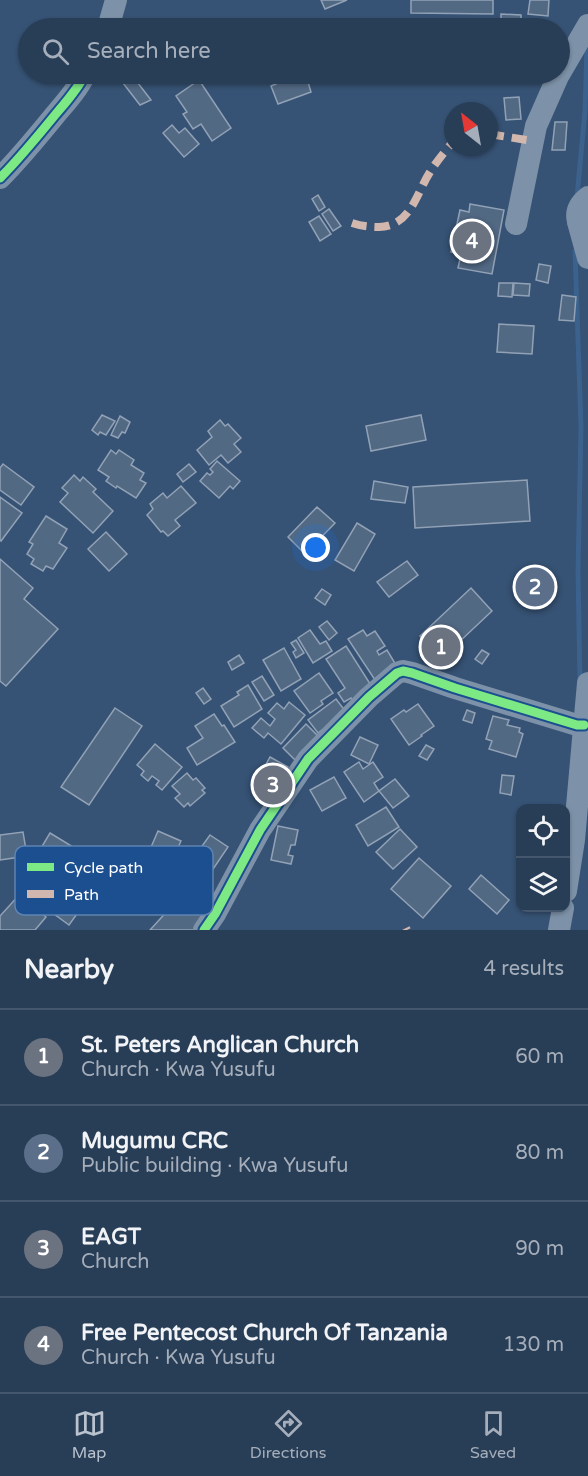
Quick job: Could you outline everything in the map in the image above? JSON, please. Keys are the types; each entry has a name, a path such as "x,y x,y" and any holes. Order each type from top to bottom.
{"street":[{"path":"111,18 116,0"},
{"path":"570,55 588,25"},
{"path":"0,178 18,160 80,84"},
{"path":"516,224 536,126 554,84"},
{"path":"588,181 583,215 588,258"},
{"path":"204,930 260,830 308,759 369,697 397,673 403,671 412,673 577,725 584,725"},
{"path":"570,866 588,683"},
{"path":"559,930 562,912"}],"building":[{"path":"321,0 347,0 325,9"},
{"path":"411,0 493,0 493,14 411,13"},
{"path":"530,0 549,0 548,16 528,14"},
{"path":"501,14 521,15 521,18 501,18"},
{"path":"124,84 139,84 151,100 140,105"},
{"path":"193,84 202,84 231,128 212,141 201,124 193,129 183,114 187,112 176,96"},
{"path":"309,84 311,92 278,104 271,86"},
{"path":"519,97 521,119 506,120 504,98"},
{"path":"555,122 567,122 565,150 552,150"},
{"path":"172,125 179,133 185,128 199,144 184,157 163,133"},
{"path":"318,195 325,207 319,211 312,199"},
{"path":"470,204 504,210 492,274 458,268 461,254 451,252 460,210 469,212"},
{"path":"329,209 341,226 333,231 322,214"},
{"path":"319,216 331,234 320,241 309,222"},
{"path":"539,264 551,266 548,283 536,280"},
{"path":"499,283 513,283 512,297 498,296"},
{"path":"514,283 530,284 529,296 513,295"},
{"path":"562,295 576,297 574,321 559,320"},
{"path":"499,324 534,326 532,354 497,352"},
{"path":"102,415 115,421 106,435 100,432 98,435 92,430"},
{"path":"421,415 426,440 371,451 366,426"},
{"path":"120,416 130,422 125,433 122,432 118,438 111,435"},
{"path":"220,420 225,426 228,424 241,438 234,444 241,452 228,463 221,455 209,465 197,450 212,437 208,431"},
{"path":"111,450 116,454 119,450 134,460 131,465 144,473 140,480 146,483 136,498 106,481 109,477 98,470"},
{"path":"217,461 240,481 233,489 230,486 219,498 200,481 207,473 210,475 213,472 210,469"},
{"path":"3,464 34,487 21,505 0,490 0,468"},
{"path":"189,464 196,472 183,482 177,474"},
{"path":"74,475 80,481 83,477 96,489 93,492 113,511 93,533 60,502 68,493 62,488"},
{"path":"527,480 530,521 415,528 413,487"},
{"path":"374,481 408,487 405,503 371,499"},
{"path":"181,486 196,503 175,520 180,526 168,536 163,531 161,532 147,515 153,509 150,504 163,493 167,498"},
{"path":"0,497 22,513 1,541 0,540"},
{"path":"317,507 335,523 305,554 288,537"},
{"path":"46,516 67,529 59,543 67,548 53,569 46,566 43,571 31,564 34,559 27,554 33,544 29,542"},
{"path":"357,523 375,534 354,571 335,560"},
{"path":"106,532 127,554 109,571 88,549"},
{"path":"0,559 33,588 24,599 58,629 6,686 0,681"},
{"path":"407,561 418,575 389,597 377,582"},
{"path":"471,588 492,611 440,660 420,636"},
{"path":"322,589 331,595 325,605 315,598"},
{"path":"327,621 337,633 329,640 319,627"},
{"path":"310,630 320,644 326,641 332,651 313,663 298,638"},
{"path":"363,630 367,636 375,631 385,646 377,651 379,655 387,650 396,665 379,686 348,639"},
{"path":"296,640 304,653 296,658 293,652 296,650 291,643"},
{"path":"346,646 374,690 354,703 351,698 344,702 338,693 345,688 326,659"},
{"path":"284,648 301,679 281,691 263,660"},
{"path":"482,650 489,654 482,664 475,659"},
{"path":"239,655 244,663 232,670 228,662"},
{"path":"319,673 333,693 321,701 323,704 310,713 294,691"},
{"path":"262,676 274,695 264,701 252,682"},
{"path":"248,685 262,709 234,727 221,706 239,695 237,692"},
{"path":"203,688 211,699 204,704 196,693"},
{"path":"336,699 346,712 318,733 308,720"},
{"path":"289,702 305,715 281,744 268,733 264,738 252,728 261,718 270,726 275,719 268,713 277,703 284,709"},
{"path":"418,704 434,726 409,745 391,719"},
{"path":"115,708 142,726 89,805 61,787"},
{"path":"467,710 475,713 472,723 463,720"},
{"path":"214,714 235,742 197,765 187,748 203,738 195,726"},
{"path":"493,716 509,720 507,725 520,728 519,732 523,734 516,757 489,749 492,741 486,739"},
{"path":"306,724 319,737 296,761 283,748"},
{"path":"360,737 378,745 369,764 351,755"},
{"path":"155,744 182,767 162,790 156,785 159,781 152,776 148,781 141,775 144,771 137,765"},
{"path":"426,745 434,749 427,760 419,756"},
{"path":"270,757 288,767 272,796 254,786"},
{"path":"359,762 363,769 373,762 383,777 374,783 379,791 364,802 344,772"},
{"path":"187,773 193,780 196,778 205,788 202,790 205,793 190,806 188,803 184,807 175,798 180,794 172,786"},
{"path":"502,775 514,776 511,795 500,793"},
{"path":"334,777 346,798 322,811 310,790"},
{"path":"395,779 409,796 393,808 379,791"},
{"path":"386,807 399,827 368,846 356,825"},
{"path":"278,826 298,830 295,845 291,845 288,855 293,856 291,864 271,860"},
{"path":"400,829 417,847 393,869 376,852"},
{"path":"158,831 181,841 179,846 152,846"},
{"path":"23,832 25,846 15,846 15,858 0,860 0,835"},
{"path":"50,833 71,846 42,846"},
{"path":"210,835 228,847 213,869 213,846 202,846"},
{"path":"419,858 451,886 423,918 391,889"},
{"path":"481,875 509,900 497,914 469,889"},
{"path":"15,900 15,915 44,915 46,917 35,930 0,930 0,916"},
{"path":"55,915 76,915 69,925"},
{"path":"164,915 208,915 194,930 150,930"}],"waterway":[{"path":"577,197 585,111 587,44"},
{"path":"575,251 581,427 578,572 580,682"}],"marked path":[{"path":"498,135 533,141"},
{"path":"352,223 379,227 390,225 406,215 430,172 444,152"}],"cycle path":[{"path":"0,178 80,84"},
{"path":"204,930 260,830 308,759 369,697 397,673 403,671 412,673 577,725 584,725"}],"place":[{"name":"Free Pentecost Church Of Tanzania","path":"472,241"},
{"name":"Mugumu CRC","path":"535,587"},
{"name":"St. Peters Anglican Church","path":"441,647"},
{"name":"EAGT","path":"273,785"}]}
